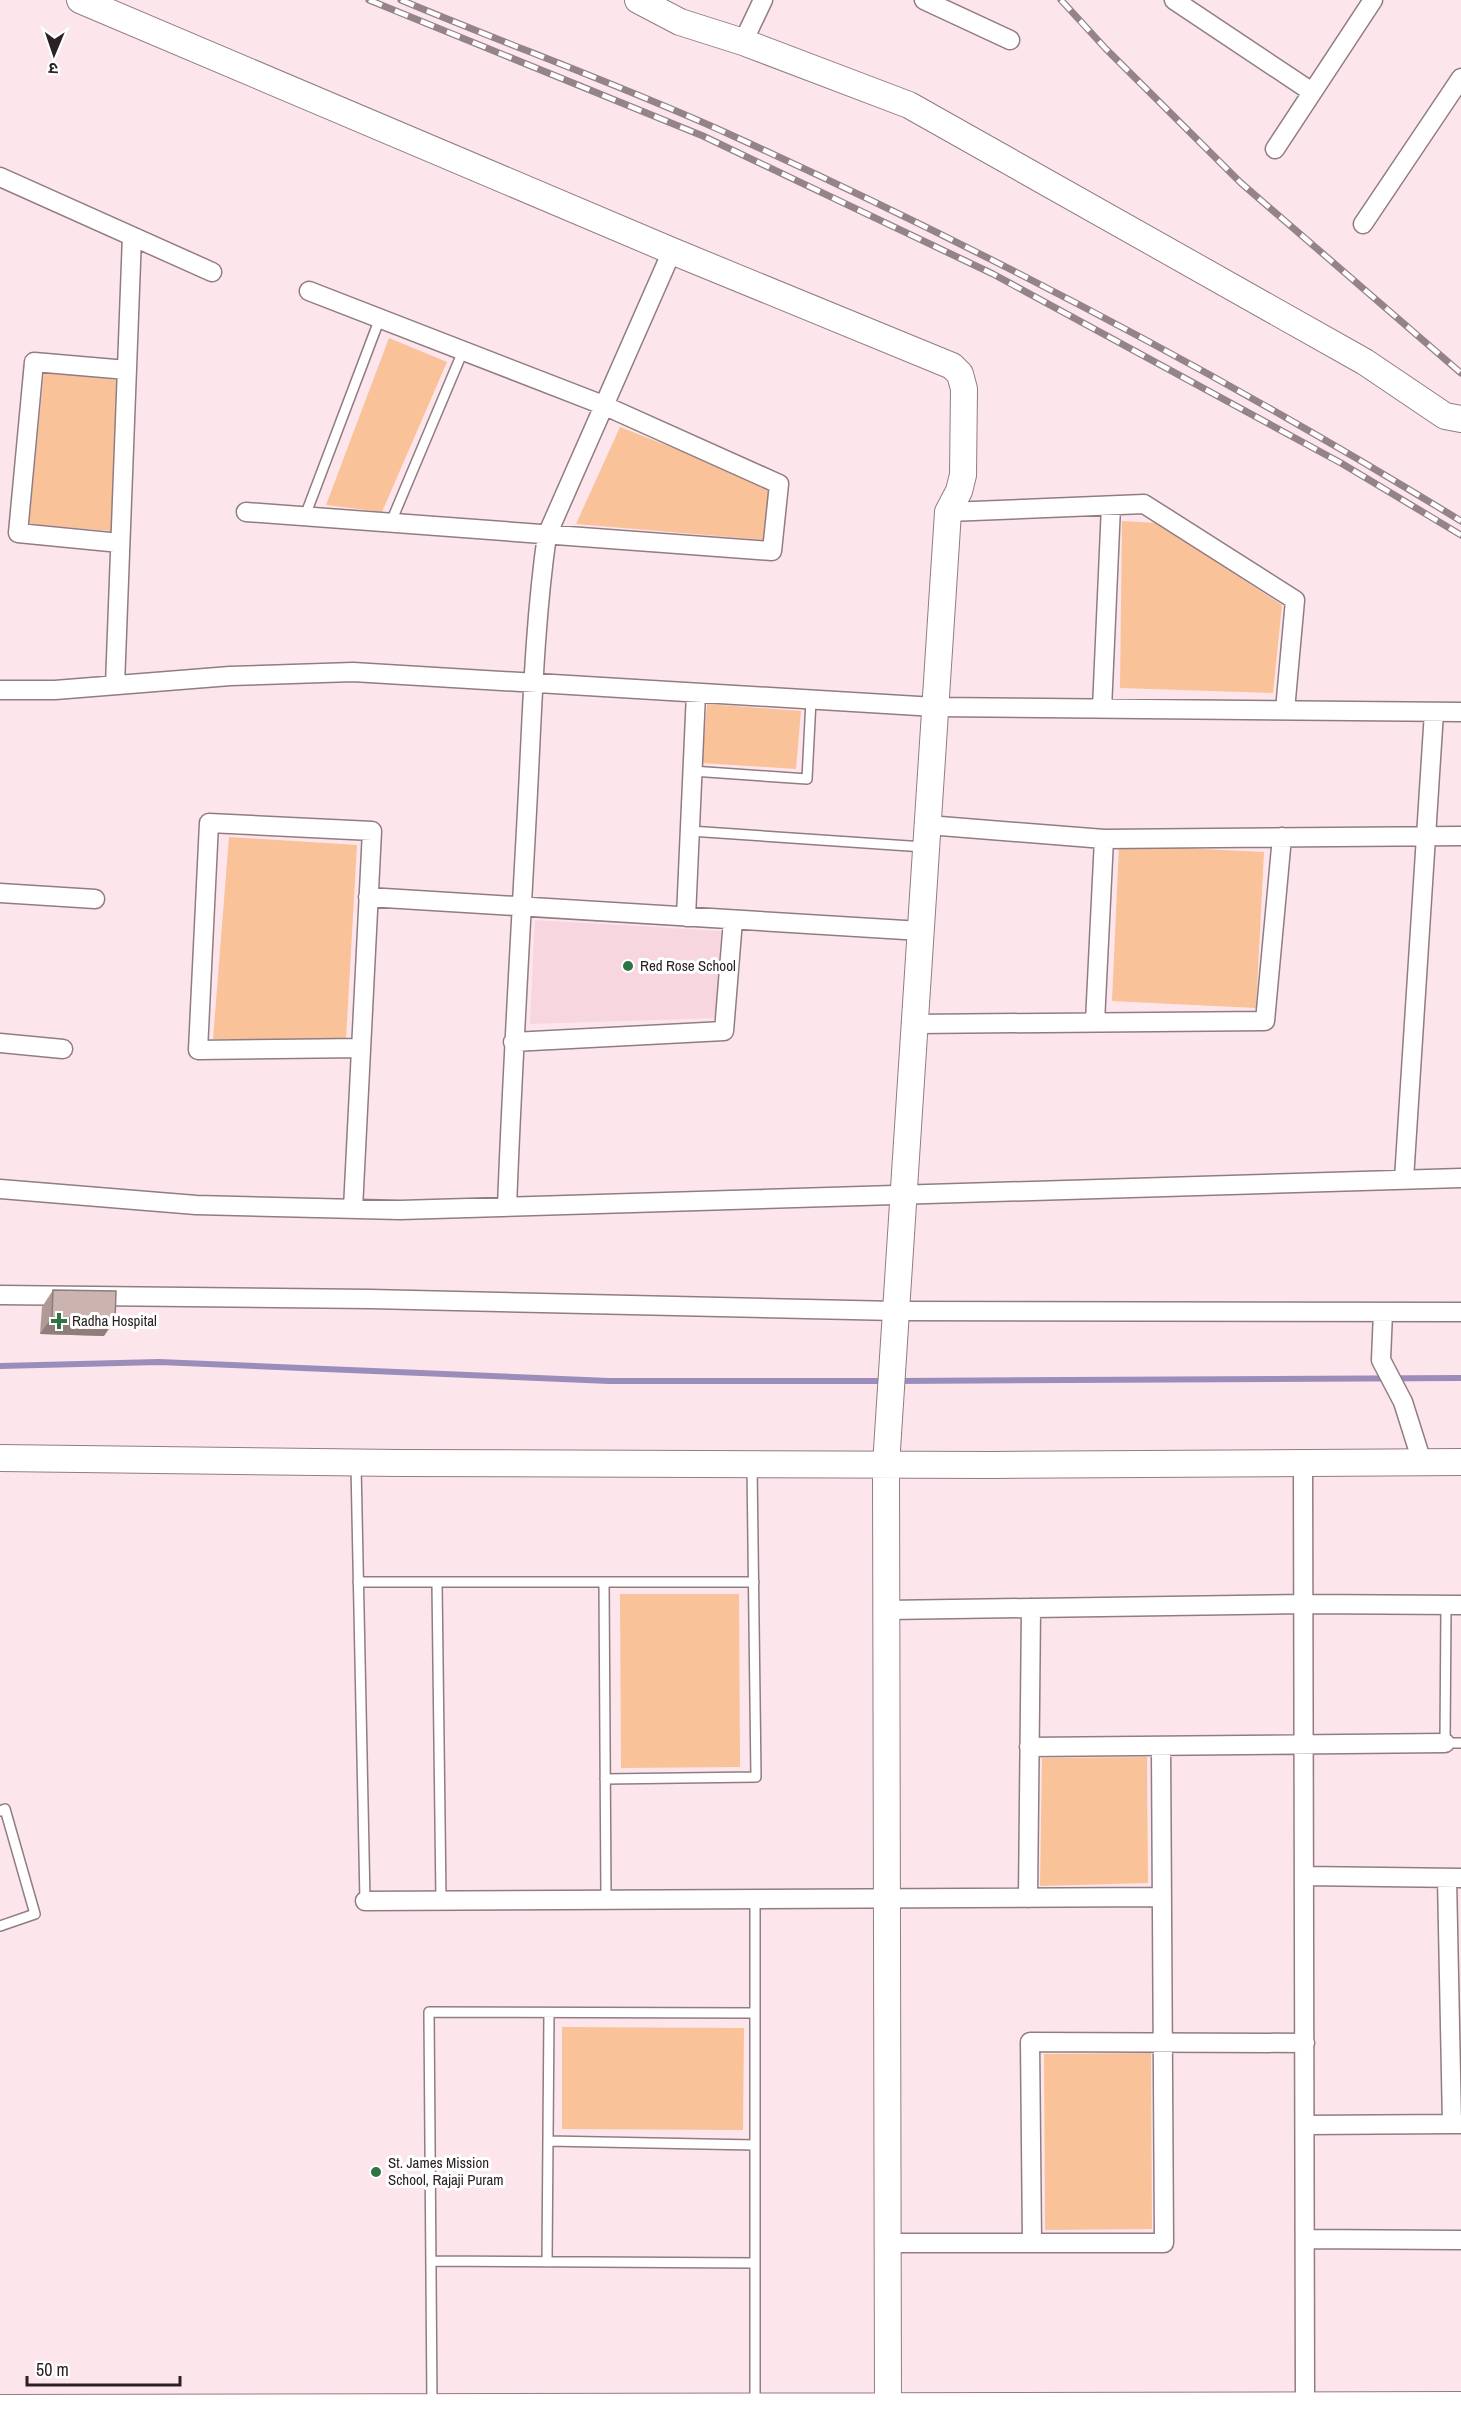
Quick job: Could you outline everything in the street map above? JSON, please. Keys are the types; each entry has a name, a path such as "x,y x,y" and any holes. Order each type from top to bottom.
{"street":[{"path":"80,0 672,251 952,366 960,374 964,389 963,475 959,491 948,512 886,1465 888,2409"},
{"path":"638,0 680,22 743,42 909,105 1365,362 1444,416 1461,418"},
{"path":"743,42 763,0"},
{"path":"924,0 1010,40"},
{"path":"1174,0 1312,92"},
{"path":"1275,148 1373,0"},
{"path":"1363,224 1461,78"},
{"path":"0,177 212,272"},
{"path":"115,685 132,236"},
{"path":"507,1207 513,1042 534,683 547,534 672,251"},
{"path":"246,512 772,551 779,484 603,405 309,291"},
{"path":"120,543 18,533 34,362 127,370"},
{"path":"948,512 1144,504 1295,600 1285,710"},
{"path":"1102,709 1110,506"},
{"path":"0,690 55,690 230,676 353,672 935,708 1461,712"},
{"path":"686,917 696,693"},
{"path":"1404,1179 1434,712"},
{"path":"353,1209 372,831 210,823 198,1050 361,1048"},
{"path":"927,836 1104,839 1461,836"},
{"path":"915,1024 1265,1021 1282,837"},
{"path":"1095,1022 1104,839"},
{"path":"0,893 95,899"},
{"path":"368,897 921,931"},
{"path":"513,1042 724,1032 733,920"},
{"path":"0,1043 63,1049"},
{"path":"0,1189 196,1204 400,1210 1461,1178"},
{"path":"0,1295 382,1299 896,1311 1461,1312"},
{"path":"1383,1312 1381,1360 1403,1402 1422,1462"},
{"path":"0,1458 886,1465 1461,1462"},
{"path":"1304,1463 1305,2405"},
{"path":"886,1610 1304,1604 1454,1605"},
{"path":"1028,1898 1030,1608"},
{"path":"1029,1747 1453,1743"},
{"path":"888,2243 1164,2243 1161,1747"},
{"path":"1304,1876 1454,1878 1456,2124 1305,2125"},
{"path":"364,1901 1162,1897"},
{"path":"1032,2243 1030,2042 1305,2043"},
{"path":"1305,2239 1461,2240"},
{"path":"0,2409 1139,2409 1305,2405 1461,2405"}],"lane":[{"path":"305,516 380,318"},
{"path":"391,522 463,351"},
{"path":"693,771 807,779 811,700"},
{"path":"690,831 927,836"},
{"path":"356,1462 364,1901"},
{"path":"605,1779 756,1777 752,1464"},
{"path":"358,1582 754,1582"},
{"path":"437,1582 441,1900"},
{"path":"604,1582 606,1899"},
{"path":"1453,1743 1454,1605"},
{"path":"0,1810 5,1809 35,1914 0,1926"},
{"path":"738,2409 755,2263 755,1899"},
{"path":"432,2408 429,2012 755,2013"},
{"path":"547,2262 549,2013"},
{"path":"548,2141 755,2145"},
{"path":"431,2261 755,2263"}],"shaded area":[{"path":"389,338 447,362 382,512 326,505"},
{"path":"44,371 117,380 111,531 29,524"},
{"path":"620,427 772,487 764,540 576,524"},
{"path":"1122,521 1158,523 1282,605 1273,693 1120,688"},
{"path":"707,704 801,711 796,769 702,763"},
{"path":"229,837 357,845 346,1039 213,1039"},
{"path":"1119,845 1264,852 1256,1008 1112,1001"},
{"path":"535,920 721,931 717,1018 530,1024"},
{"path":"620,1594 739,1594 740,1767 621,1768"},
{"path":"1147,1757 1148,1883 1040,1886 1042,1758"},
{"path":"562,2027 744,2028 743,2130 562,2129"},
{"path":"1151,2053 1152,2229 1045,2230 1044,2054"}],"building":[{"path":"53,1290 116,1291 115,1320 52,1317"}],"waterway":[{"path":"0,1366 159,1362 609,1381 884,1381"},
{"path":"898,1381 1461,1378"}],"railway":[{"path":"369,0 703,136 993,274 1341,463 1461,535"},
{"path":"401,0 690,117 918,223 1193,366 1461,521"},
{"path":"1061,0 1106,49 1241,183 1461,373"}],"place":[{"name":"Red Rose School","path":"628,966"},
{"name":"Radha Hospital","path":"59,1321"},
{"name":"St. James Mission School, Rajaji Puram","path":"376,2172"}]}
